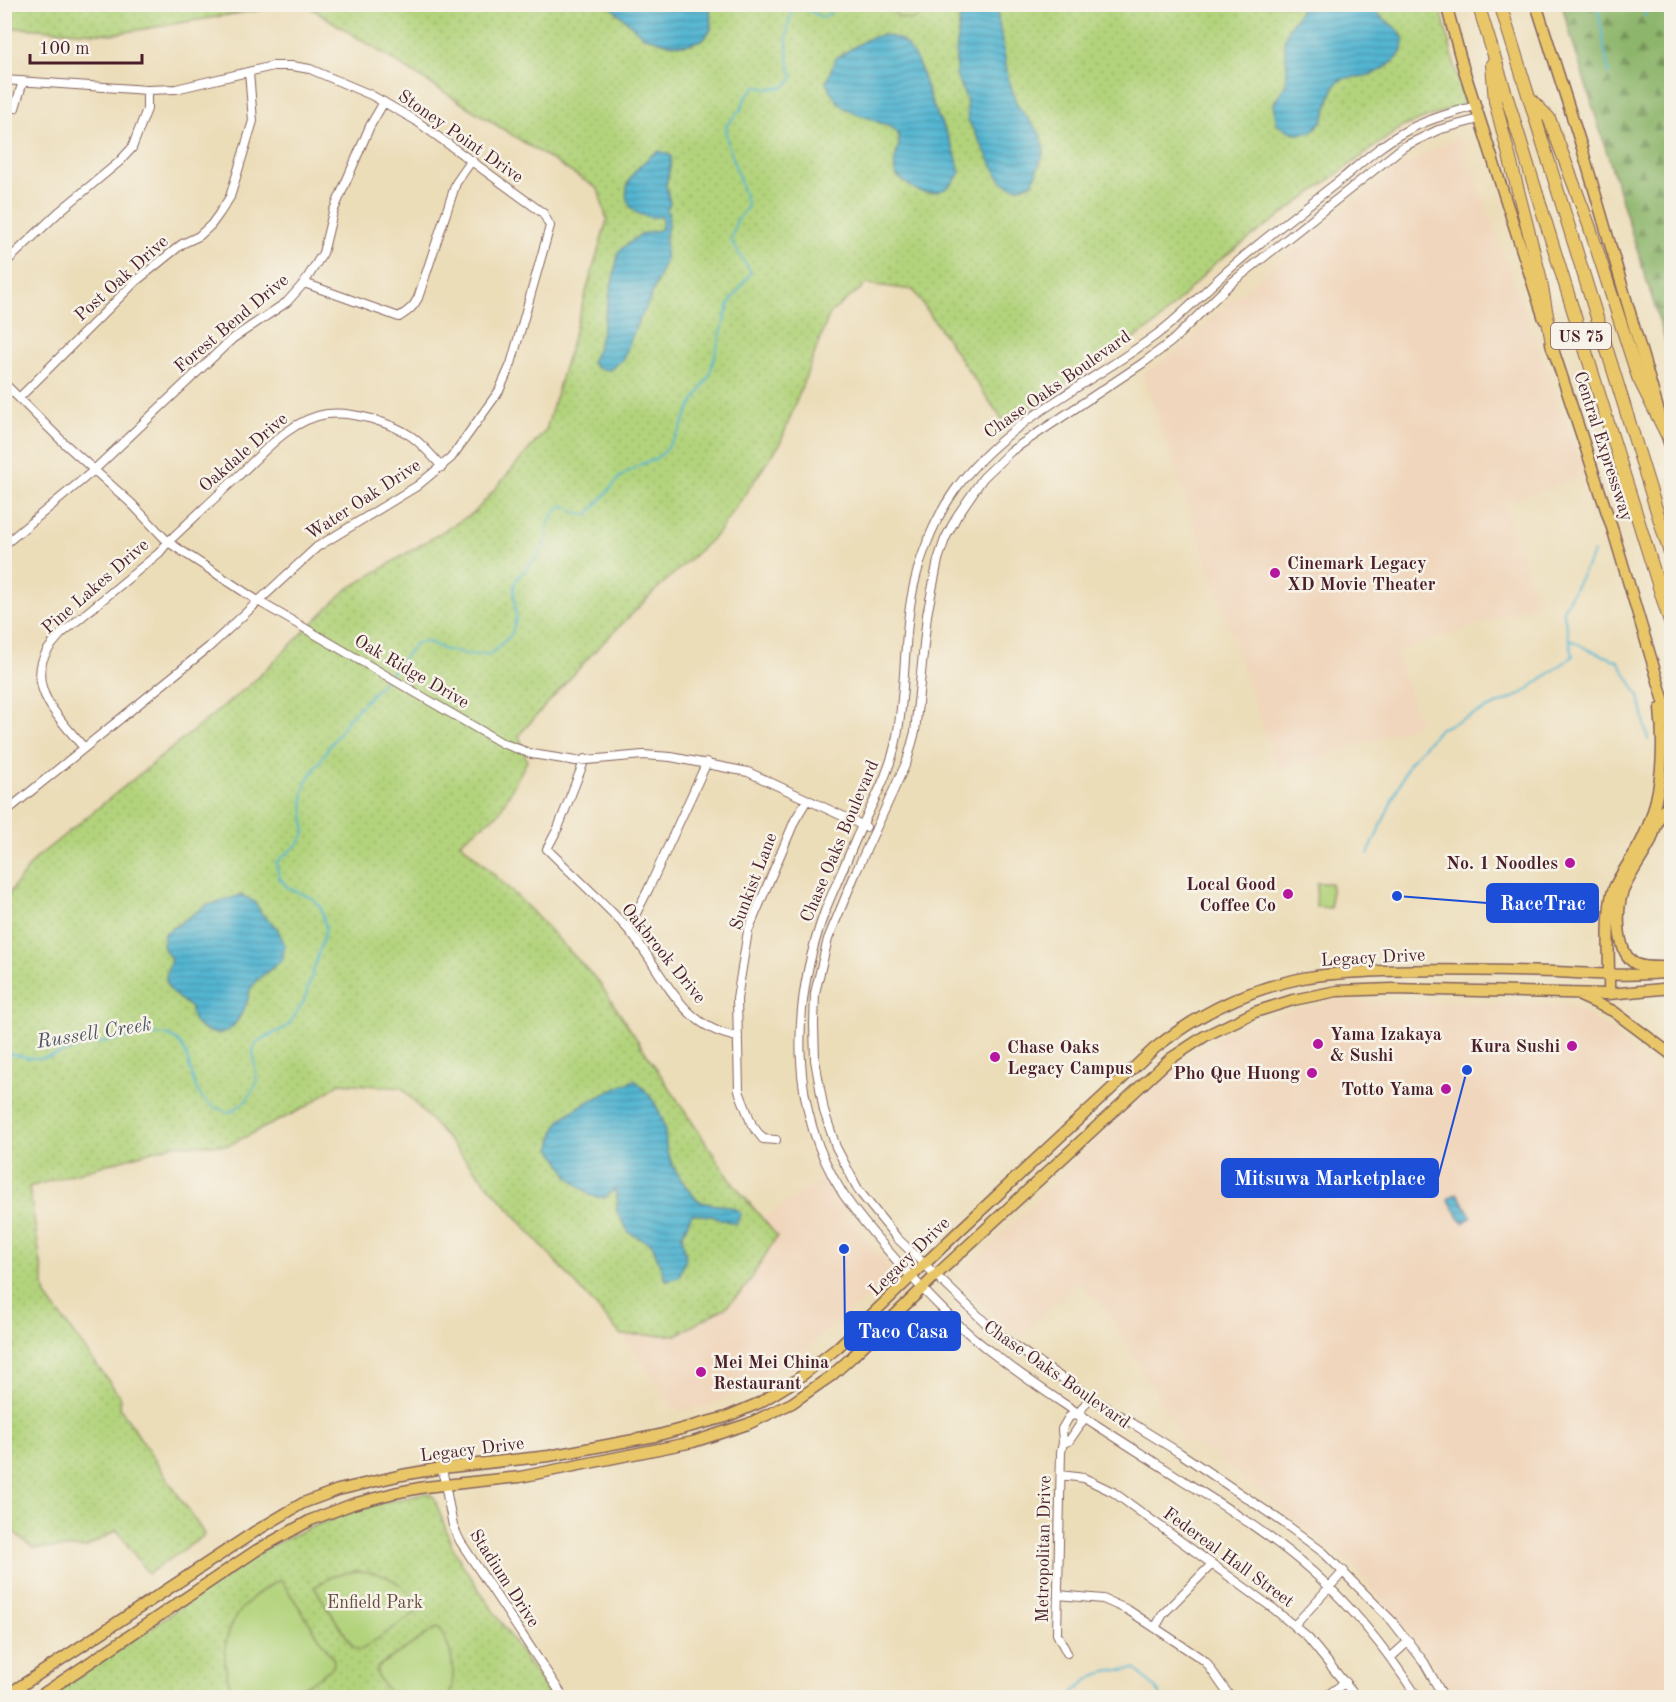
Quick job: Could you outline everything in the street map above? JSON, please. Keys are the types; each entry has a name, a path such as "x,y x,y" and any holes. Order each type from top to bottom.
{"highway":[{"name":"Central Expressway","path":"1478,4 1671,629"},
{"name":"Central Expressway","path":"1500,4 1671,560"},
{"path":"1490,42 1495,101 1540,276 1553,349"},
{"path":"1528,97 1549,118 1589,225 1638,377 1666,433"}],"main road":[{"name":"Central Expressway","path":"1446,4 1479,119 1613,531 1671,728"},
{"path":"1536,4 1578,137 1671,452"},
{"path":"1609,994 1610,904 1614,889 1635,854 1650,820 1662,771 1663,741 1658,685"},
{"path":"1671,803 1665,807 1651,840 1622,893 1620,942 1629,959 1638,965 1671,970"},
{"path":"1472,991 1485,981 1486,970"},
{"name":"Legacy Drive","path":"4,1697 256,1531 303,1503 338,1490 376,1480 442,1468 549,1456 655,1436 726,1417 771,1396 818,1364 1155,1047 1222,1005 1301,978 1349,971 1486,970 1644,975 1671,970"},
{"path":"1349,971 1349,990"},
{"name":"Legacy Drive","path":"37,1698 257,1550 311,1520 352,1504 387,1495 445,1485 520,1477 656,1451 725,1433 777,1411 831,1376 1142,1083 1182,1050 1217,1029 1255,1012 1310,996 1349,990 1609,994 1671,988"},
{"path":"1572,993 1610,1009 1671,1055"},
{"path":"1172,1035 1182,1050"},
{"path":"1074,1123 1086,1135"},
{"path":"771,1396 777,1411"},
{"path":"655,1436 656,1451"},
{"path":"87,1641 99,1656"}],"street":[{"name":"Stoney Point Drive","path":"4,80 147,90 176,89 273,66 310,69 384,102 415,120 543,213"},
{"name":"Post Oak Drive","path":"19,398 135,282 182,244 199,236 212,225 230,197 253,121 249,72"},
{"path":"15,108 23,81"},
{"path":"4,264 132,148 147,109 147,90"},
{"name":"Forest Bend Drive","path":"7,539 93,471 232,339 287,302 304,283 322,253 333,212 370,126 384,102"},
{"name":"Chase Oaks Boulevard","path":"1418,1698 1391,1658 1345,1602 1310,1569 1259,1530 1079,1413 991,1352 911,1277 861,1220 836,1181 809,1119 801,1073 800,1026 803,989 815,941 826,909 886,772 896,742 911,600 921,561 946,504 972,468 991,448 1008,435 1159,333 1222,275 1347,174 1405,131 1475,106"},
{"name":"Chase Oaks Boulevard","path":"1444,1698 1409,1641 1344,1571 1284,1523 1002,1337 923,1265 889,1229 859,1191 850,1175 836,1147 824,1111 815,1060 815,993 828,939 907,762 915,732 932,583 945,539 983,478 1011,451 1143,363 1172,341 1230,284 1403,147 1438,130 1479,119"},
{"path":"304,283 399,317 406,314 418,298 456,183 472,160"},
{"path":"1347,174 1355,186"},
{"name":"Water Oak Drive","path":"4,813 209,647 317,547 417,486 442,467 500,391 512,364 549,233 548,219 543,213"},
{"path":"1222,275 1230,284"},
{"path":"1101,373 1109,384"},
{"name":"Oak Ridge Drive","path":"4,383 93,471 132,504 168,542 258,601 502,743 539,755 576,761 643,755 707,762 748,772 875,830"},
{"name":"Oakdale Drive","path":"168,542 282,435 310,419 326,414 357,415 396,426 421,442 442,467"},
{"path":"972,468 983,478"},
{"path":"939,519 952,527"},
{"name":"Pine Lakes Drive","path":"84,748 49,704 41,689 42,661 61,634 159,553 168,542"},
{"name":"Oakbrook Drive","path":"585,759 558,828 547,849 627,929 685,1010 710,1029 738,1037"},
{"path":"627,929 648,890 707,762"},
{"name":"Sunkist Lane","path":"776,1140 763,1139 752,1125 739,1091 737,999 748,931 759,900 795,820 807,800"},
{"path":"803,989 815,993"},
{"path":"836,1181 850,1175"},
{"name":"Metropolitan Drive","path":"1067,1653 1057,1634 1061,1452 1064,1443 1062,1429 1069,1416 1079,1413 1090,1397"},
{"name":"Metropolitan Drive","path":"1064,1443 1069,1441 1082,1422 1079,1413"},
{"name":"Stadium Drive","path":"442,1468 453,1526 460,1541 564,1698"},
{"name":"Federeal Hall Street","path":"1061,1475 1084,1478 1113,1492 1212,1564 1308,1638 1357,1698"},
{"path":"1155,1628 1163,1614 1212,1564"},
{"path":"1294,1626 1344,1571"},
{"path":"1058,1595 1103,1599 1128,1610 1205,1661 1231,1698"},
{"path":"1391,1658 1409,1641"},
{"path":"1323,1698 1346,1682"}],"shaded area":[{"path":"1460,136 1586,475 1504,503 1538,604 1396,652 1420,724 1278,772 1143,373 1182,348 1224,306 1391,172"},
{"path":"1333,1001 1570,1005 1601,1023 1671,1087 1671,1697 1451,1697 1436,1667 1356,1569 1208,1451 1183,1440 1107,1311 1077,1281 1019,1339 957,1278 1146,1091 1185,1059 1231,1029 1280,1013"},
{"path":"823,1178 837,1204 895,1274 791,1361 710,1406 677,1411 621,1335 676,1335 777,1237 763,1218"}],"green space":[{"path":"4,5 290,5 113,34 5,27"},
{"path":"306,5 1440,5 1464,104 1402,127 1214,264 1156,324 1005,424 913,290 867,284 830,313 780,444 717,534 655,591 591,655 519,735 527,761 499,813 460,842 524,903 598,981 732,1182 777,1236 746,1287 725,1308 676,1335 621,1335 402,1088 340,1083 306,1107 229,1145 173,1145 29,1187 46,1296 121,1398 120,1408 205,1535 148,1574 117,1530 85,1548 33,1548 4,1524 4,900 35,859 252,683 346,590 475,512 546,430 607,220 598,189"},
{"path":"896,5 919,5 919,16 913,20 898,17 893,10"},
{"path":"1562,5 1671,5 1671,359 1573,43"},
{"path":"1317,883 1331,883 1331,908 1316,907"},
{"name":"Enfield Park","path":"428,1493 434,1497 451,1544 462,1564 551,1697 48,1698 265,1549 306,1529 364,1507"},
{"path":"356,1571 378,1574 394,1581 408,1592 421,1609 361,1650 354,1648 314,1587 335,1575"},
{"path":"281,1580 334,1660 333,1667 289,1697 235,1697 228,1679 225,1661 230,1628 249,1601"},
{"path":"438,1627 447,1644 452,1661 453,1679 449,1697 392,1697 376,1674 377,1667"}],"water":[{"path":"609,5 710,5 711,29 704,39 686,45 670,44 643,36"},
{"path":"955,5 996,5 1008,77 1017,105 1041,135 1044,152 1032,184 1015,187 1000,179 968,120 966,98 956,75 960,18"},
{"path":"1302,5 1373,5 1375,11 1400,33 1404,44 1398,56 1381,70 1365,76 1340,80 1332,91 1320,123 1312,132 1297,134 1277,125 1274,103 1286,84 1287,66 1284,41"},
{"path":"882,35 901,40 909,48 955,153 960,173 944,190 929,193 919,191 899,177 894,168 899,145 898,134 895,130 841,105 826,83 836,58 867,39"},
{"path":"660,151 671,156 666,185 670,204 667,209 669,219 665,262 623,359 610,370 597,368 591,362 601,335 619,251 641,234 659,230 662,227 662,217 648,217 638,213 627,200 629,181 635,171 649,157"},
{"path":"241,895 255,902 261,913 277,928 285,945 282,960 254,983 244,1009 233,1026 226,1032 210,1032 197,1025 192,1018 191,1008 175,995 167,983 166,976 171,959 163,947 164,934 205,906"},
{"path":"635,1080 658,1109 665,1131 668,1154 675,1170 688,1189 703,1202 729,1207 741,1214 736,1224 711,1216 692,1214 682,1235 686,1258 679,1277 666,1280 652,1244 629,1233 616,1210 618,1201 614,1189 605,1198 591,1196 569,1177 551,1148 556,1127 566,1115 595,1098"},
{"path":"1457,1193 1472,1217 1463,1223 1448,1199"}],"waterway":[{"name":"Russell Creek","path":"390,674 416,643 429,642 445,650 471,655 490,654 511,635 516,620 514,588 517,578 541,552 546,542 551,517 563,505 579,514 588,515 620,477 641,464 654,460 664,452 679,432 709,376 729,304 751,272 731,241 736,222 748,206 727,141 726,126 742,108 745,98 756,86 767,89 784,87 793,78 788,61 787,44 792,10 802,7 824,17 835,4"},
{"path":"1597,4 1609,74"},
{"path":"1644,16 1651,4"},
{"path":"1368,854 1409,763 1439,729 1520,695 1573,656 1563,610 1594,552"},
{"path":"1570,639 1587,649 1618,661 1639,696 1648,740"},
{"name":"Russell Creek","path":"4,1053 41,1058 114,1040 164,1034 178,1041 185,1051 196,1087 202,1098 213,1107 231,1112 246,1101 257,1083 253,1050 257,1042 288,1026 304,1001 326,929 321,908 312,898 288,888 279,877 276,863 300,842 305,833 303,796 306,782 347,720 386,679"},
{"path":"1068,1698 1098,1674 1135,1669 1156,1688 1162,1698"}],"place":[{"name":"Cinemark Legacy XD Movie Theater","path":"1275,573"},
{"name":"No. 1 Noodles","path":"1570,863"},
{"name":"Local Good Coffee Co","path":"1288,894"},
{"name":"RaceTrac","path":"1397,896"},
{"name":"Yama Izakaya & Sushi","path":"1318,1044"},
{"name":"Kura Sushi","path":"1572,1046"},
{"name":"Chase Oaks Legacy Campus","path":"995,1057"},
{"name":"Mitsuwa Marketplace","path":"1467,1070"},
{"name":"Pho Que Huong","path":"1312,1073"},
{"name":"Totto Yama","path":"1446,1089"},
{"name":"Taco Casa","path":"844,1249"},
{"name":"Mei Mei China Restaurant","path":"701,1372"}]}
